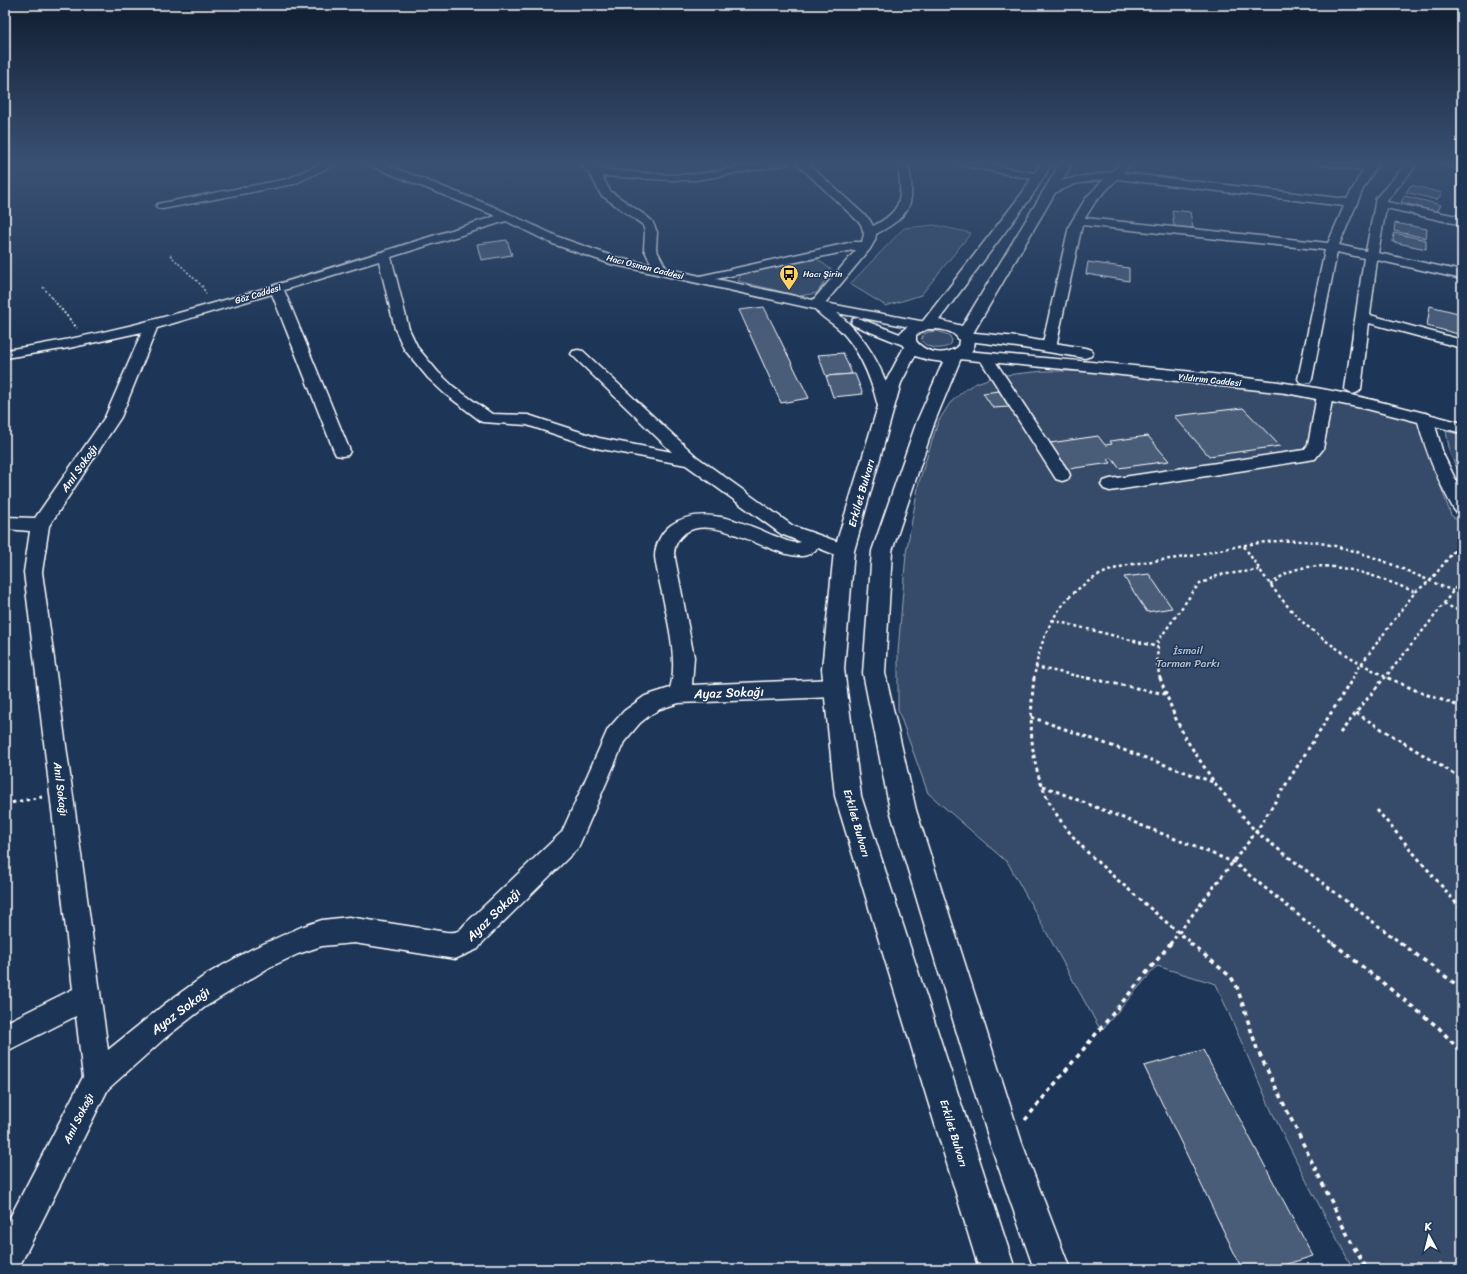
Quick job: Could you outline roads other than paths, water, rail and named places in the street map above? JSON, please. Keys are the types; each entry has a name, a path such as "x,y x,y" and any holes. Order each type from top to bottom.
{"main road":[{"path":"924,324 1005,221"},
{"path":"1031,221 961,342 926,421 882,551 874,673 903,810 1006,1143 1052,1269"},
{"path":"924,324 953,327 961,342"},
{"name":"Erkilet Bulvarı","path":"924,324 909,331 907,335 910,344 893,383 844,551 833,668 848,796 997,1269"},
{"path":"910,344 921,353 938,357 961,342"},
{"name":"Yıldırım Caddesi","path":"961,342 1049,347 1106,357 1305,379 1353,389 1462,416"},
{"name":"Yıldırım Caddesi","path":"961,342 986,358 1094,367 1260,385 1325,395 1462,428"}],"street":[{"name":"Göz Caddesi","path":"5,354 88,341 151,326 277,289 492,221"},
{"name":"Hacı Osman Caddesi","path":"515,221 574,248 615,261 816,305"},
{"path":"645,221 648,224 650,232 650,249 662,272"},
{"path":"816,305 866,246 871,236 864,221"},
{"path":"870,232 889,221"},
{"path":"1049,347 1072,236 1078,221"},
{"path":"1082,221 1332,247 1462,275"},
{"path":"1305,379 1332,247 1343,221"},
{"path":"1353,389 1371,256 1378,221"},
{"path":"698,280 837,249 853,246 866,246"},
{"path":"384,255 402,329 411,349 449,390 488,419 528,420 596,443 691,461"},
{"path":"277,289 342,451"},
{"path":"816,305 924,324"},
{"path":"816,305 910,344"},
{"path":"816,305 841,324 861,347 877,375 886,406"},
{"path":"1363,317 1462,344"},
{"name":"Anıl Sokağı","path":"5,1260 98,1079 32,572 40,525 113,417 151,326"},
{"path":"578,354 691,461 786,530 844,551"},
{"path":"986,358 1062,475"},
{"path":"1110,485 1309,455 1315,449 1325,395"},
{"path":"1425,418 1433,451 1440,469 1462,508"},
{"path":"679,694 683,681 684,657 665,561 664,553 669,538 677,530 684,526 704,522 720,524 755,534 783,547 803,550 816,541"},
{"path":"5,523 40,525"},
{"name":"Ayaz Sokağı","path":"98,1079 138,1041 202,992 237,970 293,942 317,935 344,930 360,931 448,946 462,944 468,940 570,840 616,736 632,717 653,702 679,694 835,688"},
{"path":"5,1038 87,996"}],"place":[{"name":"Hacı Şirin","path":"789,291"}],"park label":[{"name":"İsmail Tarman Parkı","path":"1188,656"}]}
